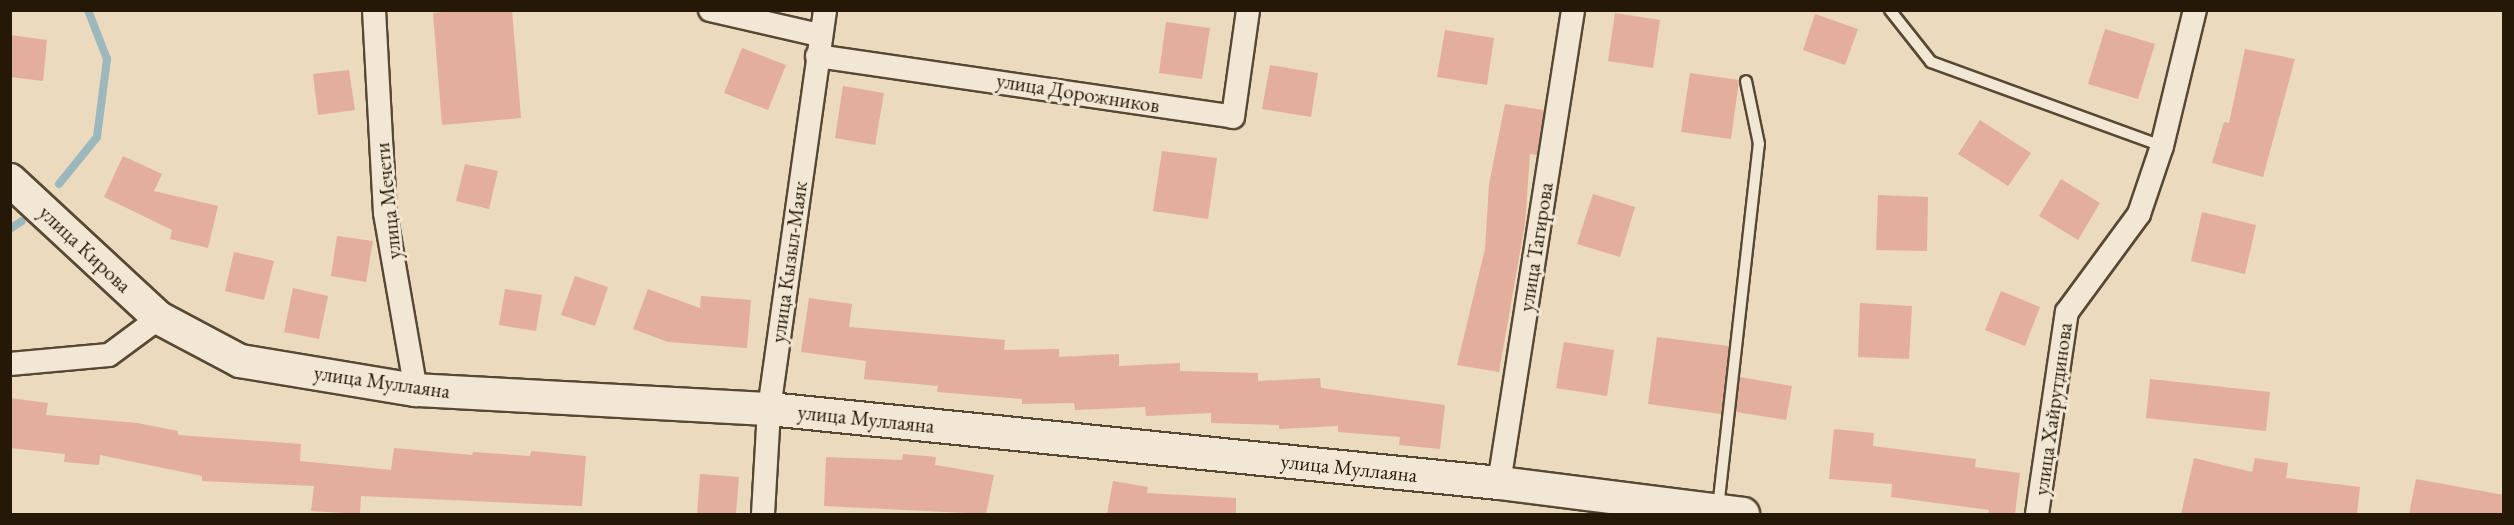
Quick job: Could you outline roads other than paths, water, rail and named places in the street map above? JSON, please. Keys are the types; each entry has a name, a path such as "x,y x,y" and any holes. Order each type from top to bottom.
{"main road":[{"name":"улица Кирова","path":"10,180 159,318"},
{"name":"улица Муллаяна","path":"159,318 240,361 416,390 769,409 1499,483 1730,513"}],"street":[{"name":"улица Мечети","path":"374,10 385,213 416,390"},
{"name":"улица Дорожников","path":"710,10 818,45 1233,117 1248,10"},
{"name":"улица Кызыл-Маяк","path":"763,514 769,409 818,45 825,10"},
{"name":"улица Тагирова","path":"1499,483 1574,10"},
{"name":"улица Хайрутдинова","path":"2037,514 2067,312 2139,214 2162,146 2195,10"},
{"path":"10,364 109,355 159,318"}],"lane":[{"path":"1890,10 1931,62 2162,146"},
{"path":"1730,513 1759,144 1746,81"}],"waterway":[{"path":"59,184 97,137 107,59 88,10"},
{"path":"10,229 22,221"}]}
